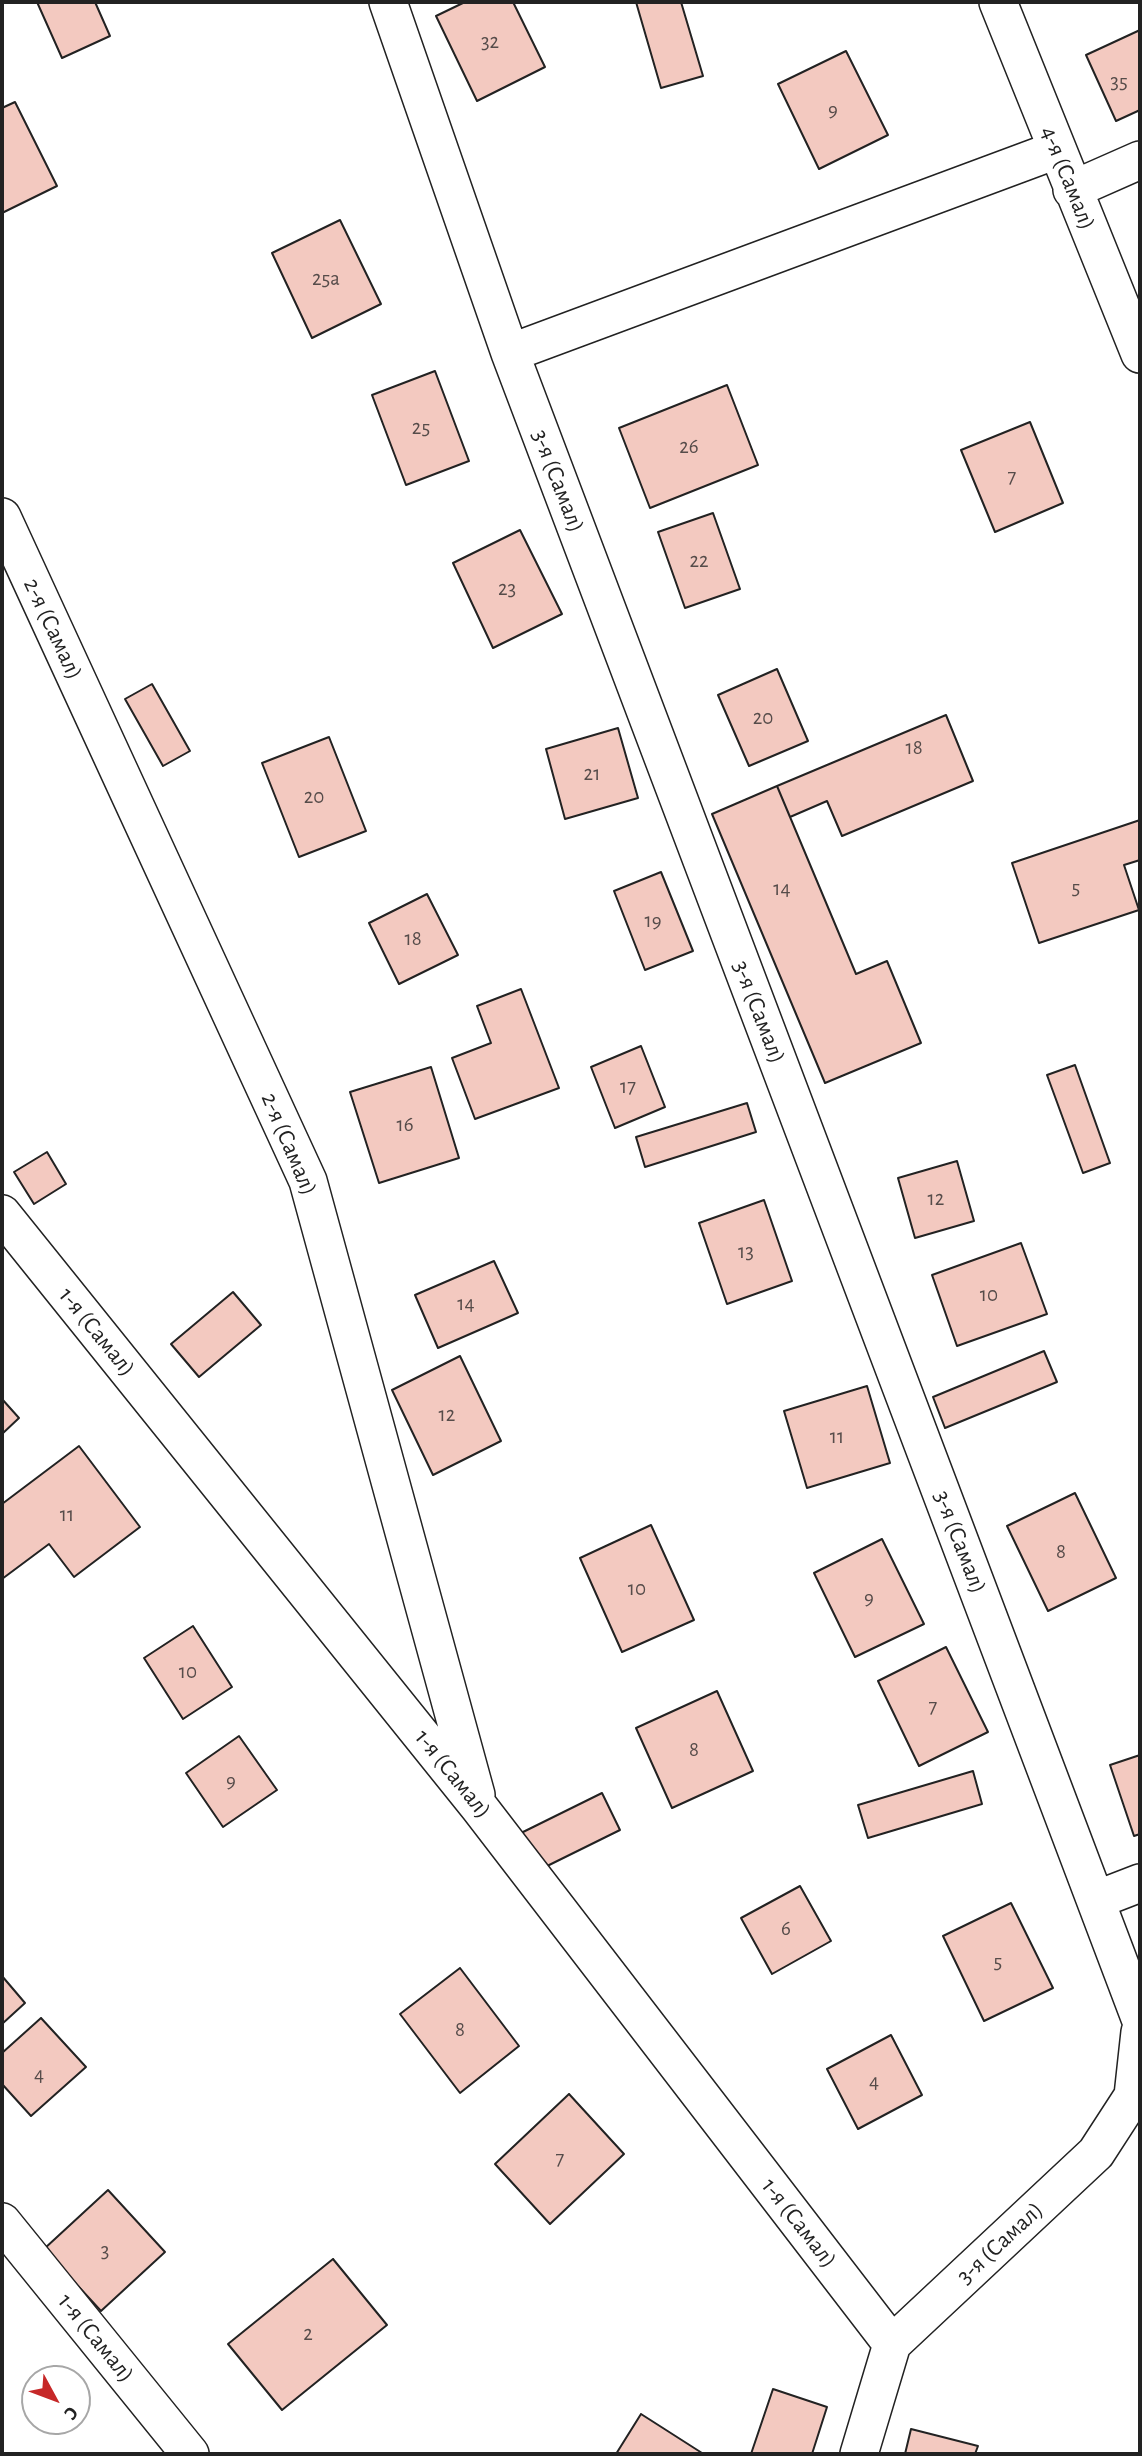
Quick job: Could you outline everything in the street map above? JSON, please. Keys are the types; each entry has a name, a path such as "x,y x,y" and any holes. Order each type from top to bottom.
{"street":[{"name":"3-я (Самал)","path":"388,2 510,353 1140,2018"},
{"name":"4-я (Самал)","path":"998,2 1140,354"},
{"path":"510,353 1056,149"},
{"path":"1072,190 1140,160"},
{"name":"2-я (Самал)","path":"2,517 308,1181 479,1807"},
{"name":"1-я (Самал)","path":"2,1214 479,1807 892,2344"},
{"path":"1096,1900 1140,1883"},
{"name":"3-я (Самал)","path":"892,2344 1096,2153 1133,2096 1140,2032"},
{"name":"1-я (Самал)","path":"2,2222 190,2454"},
{"path":"859,2454 892,2344"}],"building":[{"path":"37,2 95,2 110,36 62,58"},
{"path":"465,2 513,2 545,67 477,101 436,16"},
{"path":"636,2 681,2 703,76 661,88"},
{"path":"1140,30 1140,110 1116,121 1086,55"},
{"path":"846,51 888,135 819,169 778,84"},
{"path":"15,102 57,186 2,213 2,108"},
{"path":"340,220 381,304 312,338 272,253"},
{"path":"435,371 469,461 406,485 372,395"},
{"path":"727,385 758,465 650,508 619,428"},
{"path":"1030,422 1063,503 995,532 961,450"},
{"path":"713,513 740,589 685,608 658,532"},
{"path":"520,530 562,614 493,648 453,563"},
{"path":"777,669 808,741 749,766 718,695"},
{"path":"152,684 190,751 163,766 125,699"},
{"path":"946,715 973,781 842,836 827,801 790,817 777,786"},
{"path":"618,728 638,798 565,819 546,749"},
{"path":"329,737 366,831 299,857 262,763"},
{"path":"777,786 856,974 887,961 921,1043 825,1083 712,814"},
{"path":"1140,820 1140,860 1124,865 1139,910 1039,943 1012,863"},
{"path":"661,872 693,951 645,970 614,891"},
{"path":"427,894 458,955 399,984 369,923"},
{"path":"521,989 559,1088 475,1119 452,1058 491,1043 477,1006"},
{"path":"641,1046 665,1107 615,1128 591,1067"},
{"path":"1075,1065 1110,1163 1083,1173 1047,1075"},
{"path":"431,1067 459,1158 379,1183 350,1092"},
{"path":"747,1103 756,1132 645,1167 636,1137"},
{"path":"47,1152 66,1184 34,1204 14,1172"},
{"path":"957,1161 974,1221 915,1238 898,1178"},
{"path":"764,1200 792,1281 727,1304 699,1223"},
{"path":"1021,1243 1047,1314 957,1346 932,1275"},
{"path":"494,1261 518,1313 438,1348 415,1295"},
{"path":"233,1292 261,1325 199,1377 171,1344"},
{"path":"1044,1351 1057,1382 945,1428 933,1397"},
{"path":"460,1356 501,1441 433,1475 392,1390"},
{"path":"867,1386 890,1463 807,1488 784,1411"},
{"path":"2,1399 19,1418 2,1434"},
{"path":"79,1446 140,1527 74,1577 49,1544 2,1579 2,1504"},
{"path":"1075,1493 1116,1578 1048,1611 1007,1526"},
{"path":"651,1525 694,1620 622,1652 580,1558"},
{"path":"882,1539 924,1624 855,1657 814,1573"},
{"path":"193,1626 232,1687 183,1719 144,1658"},
{"path":"946,1647 988,1732 919,1766 878,1681"},
{"path":"717,1691 753,1771 672,1808 636,1728"},
{"path":"239,1736 277,1790 223,1827 186,1773"},
{"path":"1140,1755 1140,1834 1134,1836 1110,1765"},
{"path":"973,1771 982,1804 868,1838 858,1805"},
{"path":"602,1793 620,1830 537,1871 519,1834"},
{"path":"800,1886 831,1941 772,1974 741,1918"},
{"path":"1011,1903 1053,1988 984,2021 943,1936"},
{"path":"460,1968 519,2046 460,2093 400,2014"},
{"path":"2,1976 25,2003 2,2024"},
{"path":"41,2018 86,2067 31,2116 2,2084 2,2053"},
{"path":"891,2035 922,2095 858,2129 827,2069"},
{"path":"569,2094 624,2154 550,2224 495,2164"},
{"path":"108,2190 165,2252 101,2311 44,2249"},
{"path":"333,2259 387,2325 282,2410 228,2344"},
{"path":"773,2389 827,2407 812,2454 751,2454"},
{"path":"641,2414 702,2453 616,2454"},
{"path":"911,2429 978,2446 975,2454 905,2454"}]}
